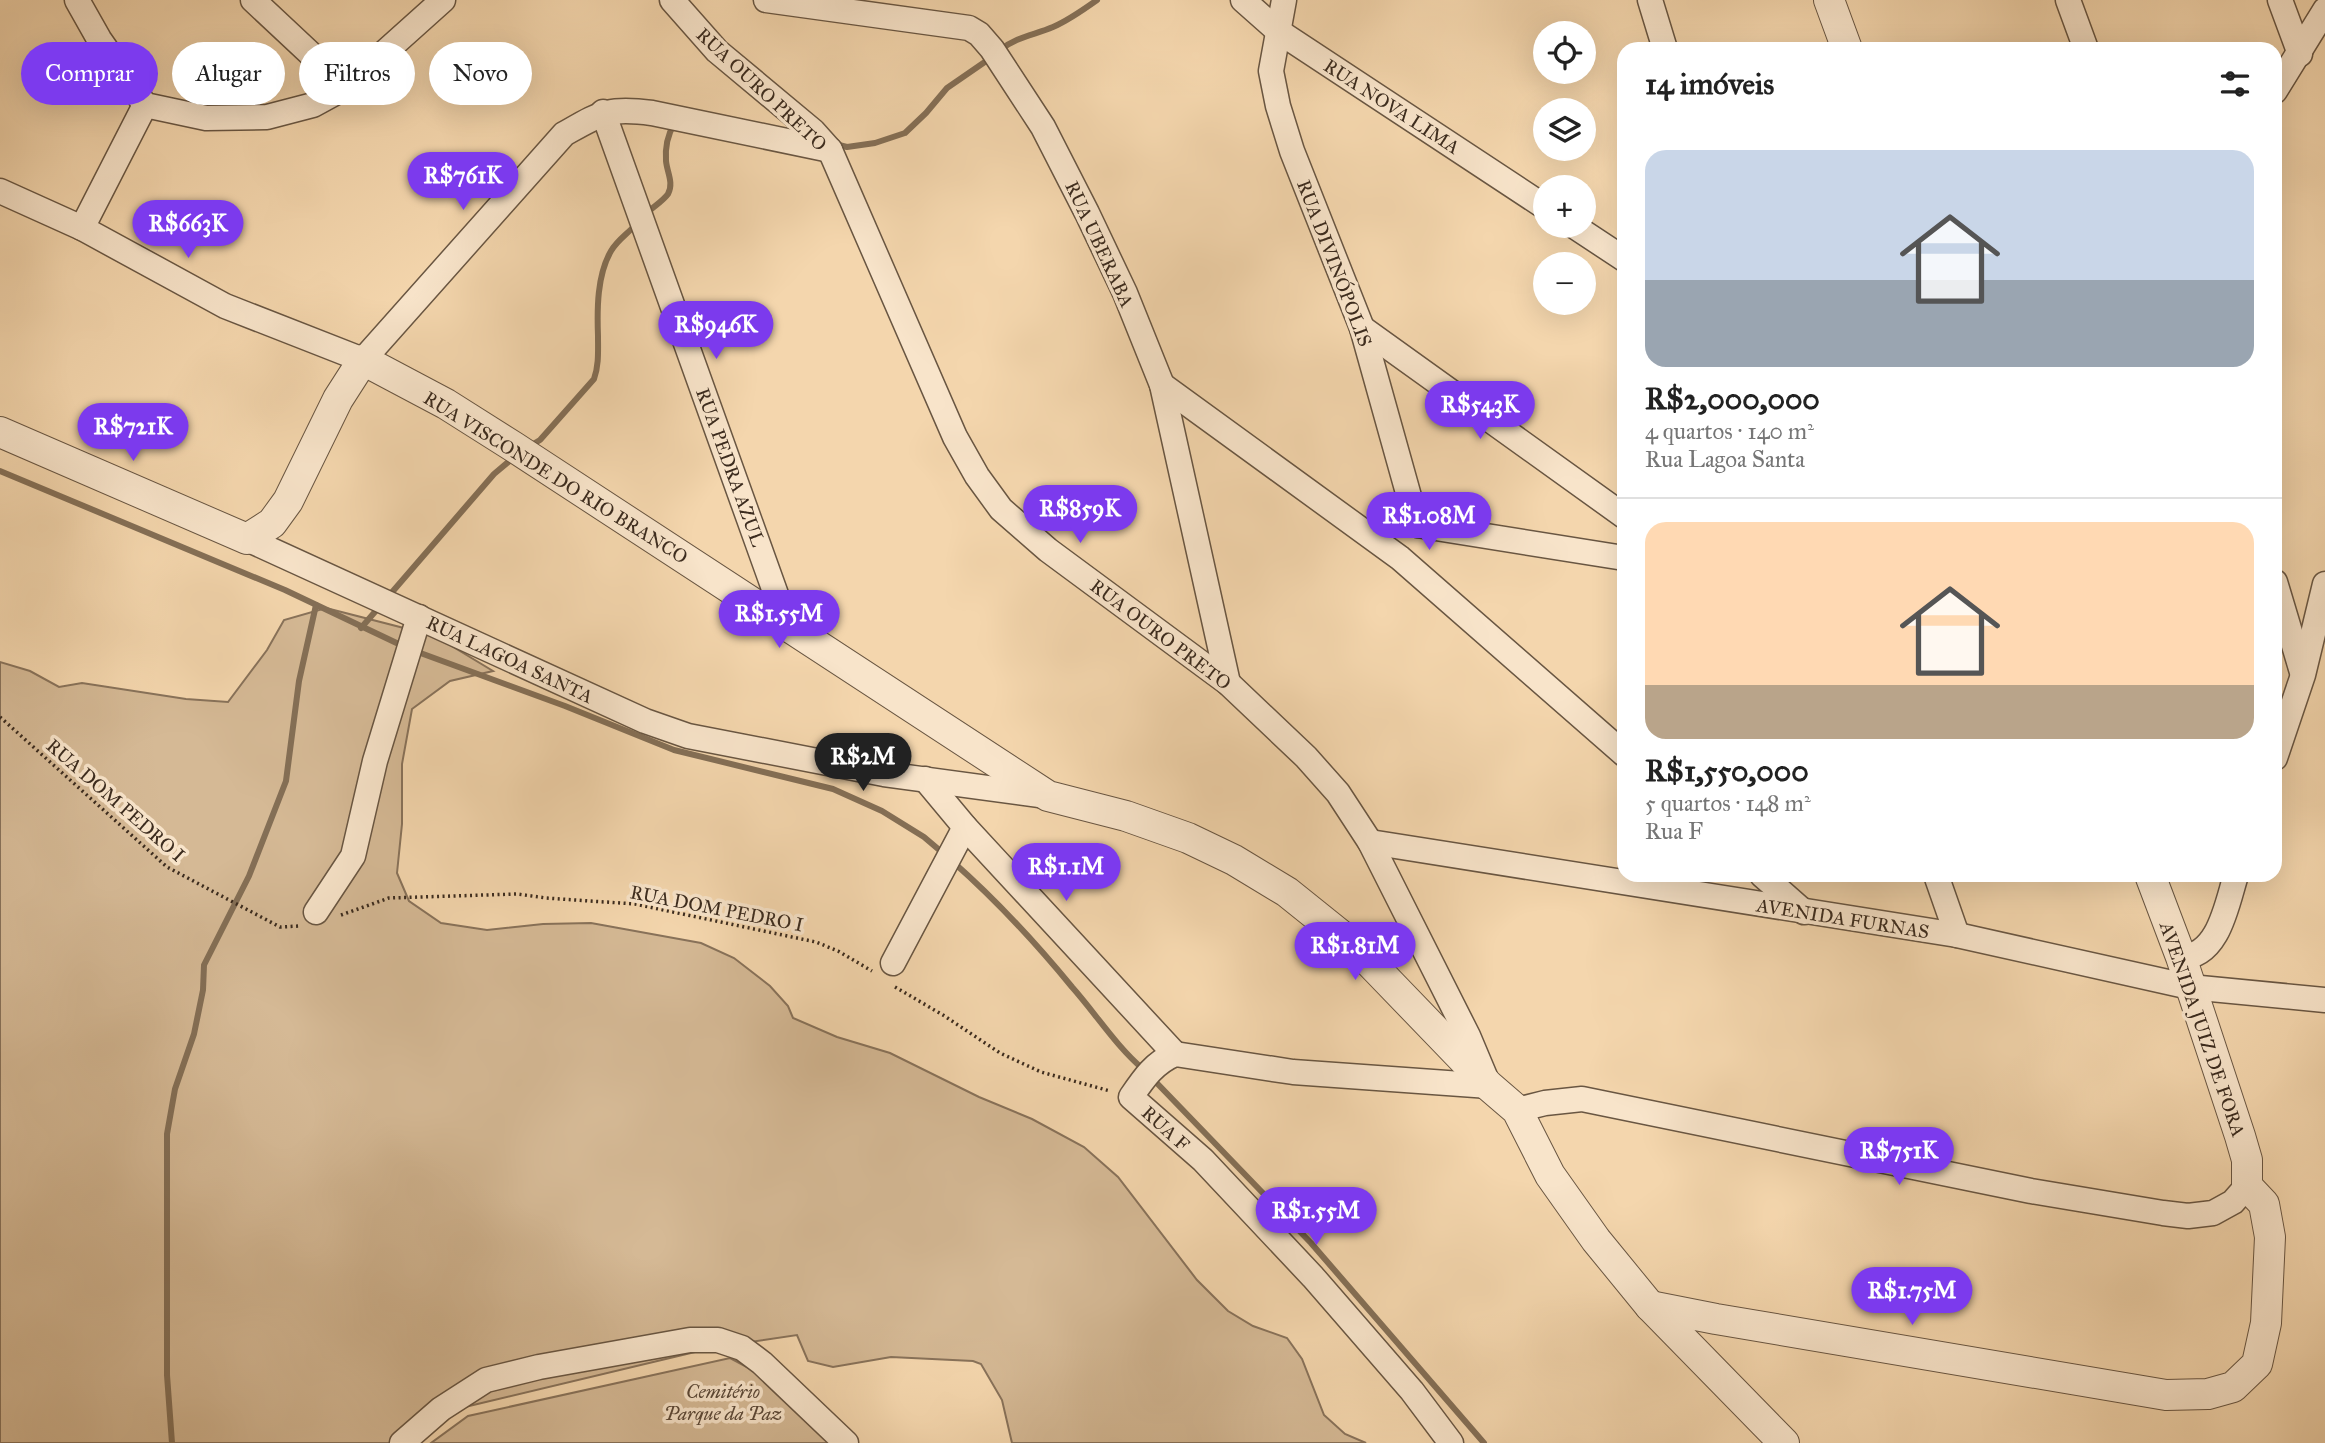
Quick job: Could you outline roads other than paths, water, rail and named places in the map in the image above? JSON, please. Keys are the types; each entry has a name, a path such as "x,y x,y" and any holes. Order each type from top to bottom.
{"street":[{"path":"77,0 99,39 145,106 206,118 267,117 313,105"},
{"path":"253,0 299,43"},
{"path":"396,42 443,0"},
{"name":"RUA OURO PRETO","path":"671,0 717,51 813,131 830,150 955,438 977,476 1001,509 1048,550 1228,683 1306,757 1338,793 1370,842 1468,1037 1489,1086"},
{"name":"RUA UBERABA","path":"765,0 969,28 979,34 992,49 1043,127 1125,293 1162,384 1228,683"},
{"name":"RUA NOVA LIMA","path":"1243,0 1278,31 1533,199"},
{"name":"RUA DIVINÓPOLIS","path":"1284,0 1271,71 1278,106 1292,151 1362,328 1417,525"},
{"path":"1650,0 1663,42"},
{"path":"1829,0 1844,42"},
{"path":"2068,0 2083,42"},
{"path":"2280,0 2300,54"},
{"path":"2282,81 2325,10"},
{"path":"82,228 145,106"},
{"path":"247,539 272,523 288,501 338,399 363,360 564,134 603,112 627,109 830,150"},
{"name":"RUA PEDRA AZUL","path":"603,112 787,625"},
{"name":"RUA VISCONDE DO RIO BRANCO","path":"0,191 82,228 225,306 363,360 446,404 1048,796 1126,816 1188,838 1234,860 1287,892 1353,945 1489,1086 1517,1110 1550,1175 1596,1240 1650,1306 1784,1443"},
{"path":"1592,238 1617,254"},
{"path":"1362,328 1617,511"},
{"path":"1162,384 1400,558 1617,748"},
{"name":"RUA LAGOA SANTA","path":"0,432 247,539 645,721 688,736 925,779 1048,796"},
{"path":"1400,558 1417,525 1617,557"},
{"path":"2282,737 2303,675 2325,584"},
{"path":"2282,605 2303,675"},
{"path":"321,918 353,856 374,761 419,617"},
{"path":"925,779 965,827 1175,1054 1293,1072 1489,1086"},
{"path":"885,973 965,827"},
{"name":"AVENIDA FURNAS","path":"1370,842 1617,882"},
{"name":"AVENIDA FURNAS","path":"1619,882 1956,935 2190,986 2325,1000"},
{"path":"1770,882 1805,912"},
{"path":"1938,882 1956,935"},
{"name":"AVENIDA JUIZ DE FORA","path":"2153,882 2181,957 2248,1160 2247,1185"},
{"path":"2181,957 2189,957 2206,948 2219,928 2234,882"},
{"name":"RUA F","path":"1175,1054 1155,1065 1131,1097 1203,1160 1313,1277 1412,1391 1451,1443"},
{"path":"1517,1110 1545,1103 1582,1099 2031,1191 2188,1216 2213,1213 2233,1202 2247,1185 2264,1203 2270,1237 2266,1323 2257,1364 2233,1387 2208,1394 2166,1395 2127,1390 1650,1306"},
{"path":"402,1443 441,1409 486,1380 539,1367 690,1340 718,1340 742,1348 762,1363 846,1443"}],"waterway":[{"path":"1000,50 1019,39 1059,24 1097,0"},
{"path":"835,144 847,147 875,143 905,133 947,88 992,57"},
{"path":"647,213 666,197 670,190 666,151 674,124"},
{"path":"530,446 540,440 594,379 598,358 599,292 606,260 614,247 637,223"},
{"path":"387,598 494,474 513,458"},
{"path":"0,471 285,590 405,647"},
{"path":"172,1443 167,1375 167,1134 175,1089 194,1034 203,990 204,965 249,876 286,781 299,681 316,605"},
{"path":"361,628 380,606"},
{"path":"415,651 565,706 674,750 833,789 882,811 924,837 944,854"},
{"path":"952,861 1030,938 1115,1040 1143,1069"},
{"path":"1151,1077 1311,1243 1484,1443"}],"park label":[{"name":"Cemitério Parque da Paz","path":"723,1402"}]}
